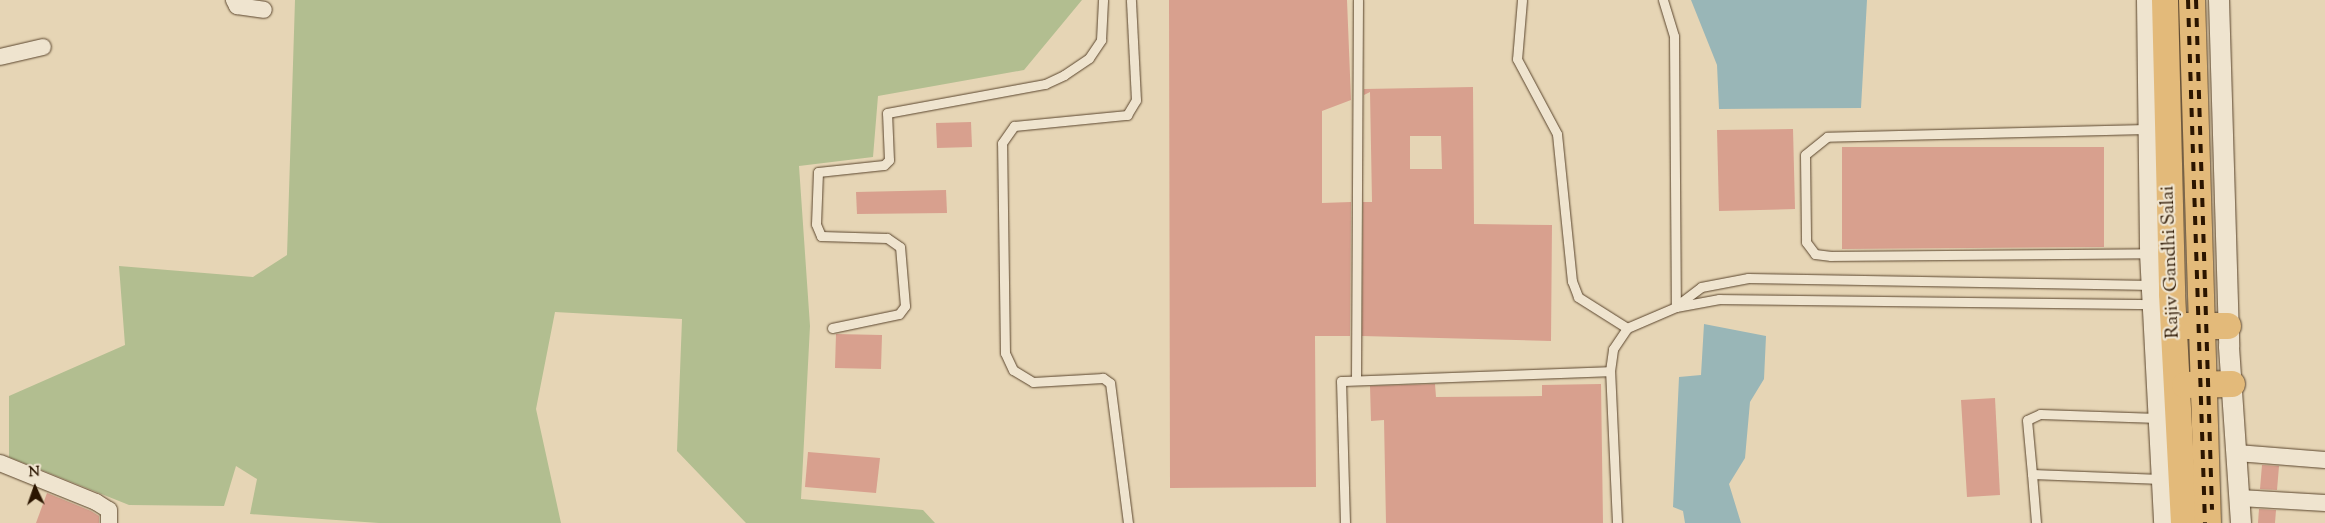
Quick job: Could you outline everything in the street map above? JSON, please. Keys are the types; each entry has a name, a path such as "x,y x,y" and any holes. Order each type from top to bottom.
{"main road":[{"name":"Rajiv Gandhi Salai","path":"2165,0 2164,301 2177,386 2184,523"},
{"name":"Rajiv Gandhi Salai","path":"2192,0 2200,326 2208,523"},
{"path":"2164,301 2200,326 2228,326"},
{"path":"2177,386 2232,384"}],"street":[{"path":"234,0 237,6 264,10"},
{"path":"2147,0 2146,129 2150,254 2164,301 2158,418 2164,523"},
{"path":"2218,0 2228,326 2241,523"},
{"path":"0,57 44,46"},
{"path":"2237,453 2325,460"},
{"path":"0,463 96,502 109,510 109,523"},
{"path":"2240,498 2325,503"}],"lane":[{"path":"832,328 899,314 905,306 901,256 900,246 887,238 821,236 816,224 818,172 884,165 889,160 887,113 1045,84 1064,75 1089,58 1102,40 1103,0"},
{"path":"1128,523 1110,383 1102,378 1033,382 1013,370 1005,353 1002,143 1014,126 1127,115 1136,100 1131,0"},
{"path":"1356,380 1358,0"},
{"path":"1522,0 1517,59 1556,134 1572,281 1578,297 1627,328"},
{"path":"1663,0 1674,36 1676,307"},
{"path":"2146,129 1827,137 1805,156 1806,242 1815,254 1832,256 2150,254"},
{"path":"1676,307 1702,287 1748,278 2164,301"},
{"path":"1617,523 1610,371 1613,349 1627,328 1676,307 1719,299 2164,301"},
{"path":"1345,523 1341,381 1610,371"},
{"path":"2036,523 2027,420 2034,416 2158,418"},
{"path":"2032,474 2161,480"}],"green space":[{"path":"295,0 1082,0 1024,70 878,96 873,157 799,166 810,326 801,499 923,510 935,523 746,523 677,451 682,319 555,312 536,409 561,523 379,523 250,514 257,479 236,466 224,506 129,505 9,457 9,396 125,345 119,266 253,277 287,255"}],"water":[{"path":"1691,0 1867,0 1861,108 1719,109 1717,65"},
{"path":"1704,324 1766,336 1764,379 1750,402 1745,458 1729,484 1741,523 1685,523 1683,511 1673,507 1679,377 1701,375"}],"building":[{"path":"1169,0 1347,0 1351,100 1322,111 1322,203 1351,202 1350,336 1315,336 1316,487 1170,488"},
{"path":"1473,87 1474,224 1552,225 1551,341 1362,336 1363,202 1372,202 1370,92 1364,95 1364,89","holes":["1410,136 1441,136 1442,169 1410,169"]},
{"path":"971,122 972,147 937,148 936,123"},
{"path":"1793,129 1795,209 1719,211 1717,130"},
{"path":"1842,147 2104,147 2104,247 1842,249"},
{"path":"946,190 947,213 857,214 856,192"},
{"path":"836,334 882,335 881,369 835,368"},
{"path":"1435,384 1436,397 1542,396 1542,385 1601,384 1603,523 1386,523 1384,420 1371,421 1370,386"},
{"path":"1995,398 2000,495 1967,497 1961,400"},
{"path":"808,452 880,458 876,493 805,487"},
{"path":"2262,465 2279,466 2277,490 2260,489"},
{"path":"47,493 91,511 99,516 99,523 36,523"},
{"path":"2259,509 2276,510 2275,523 2258,523"}],"railway":[{"path":"2188,0 2205,523"},
{"path":"2196,0 2212,510"}]}
